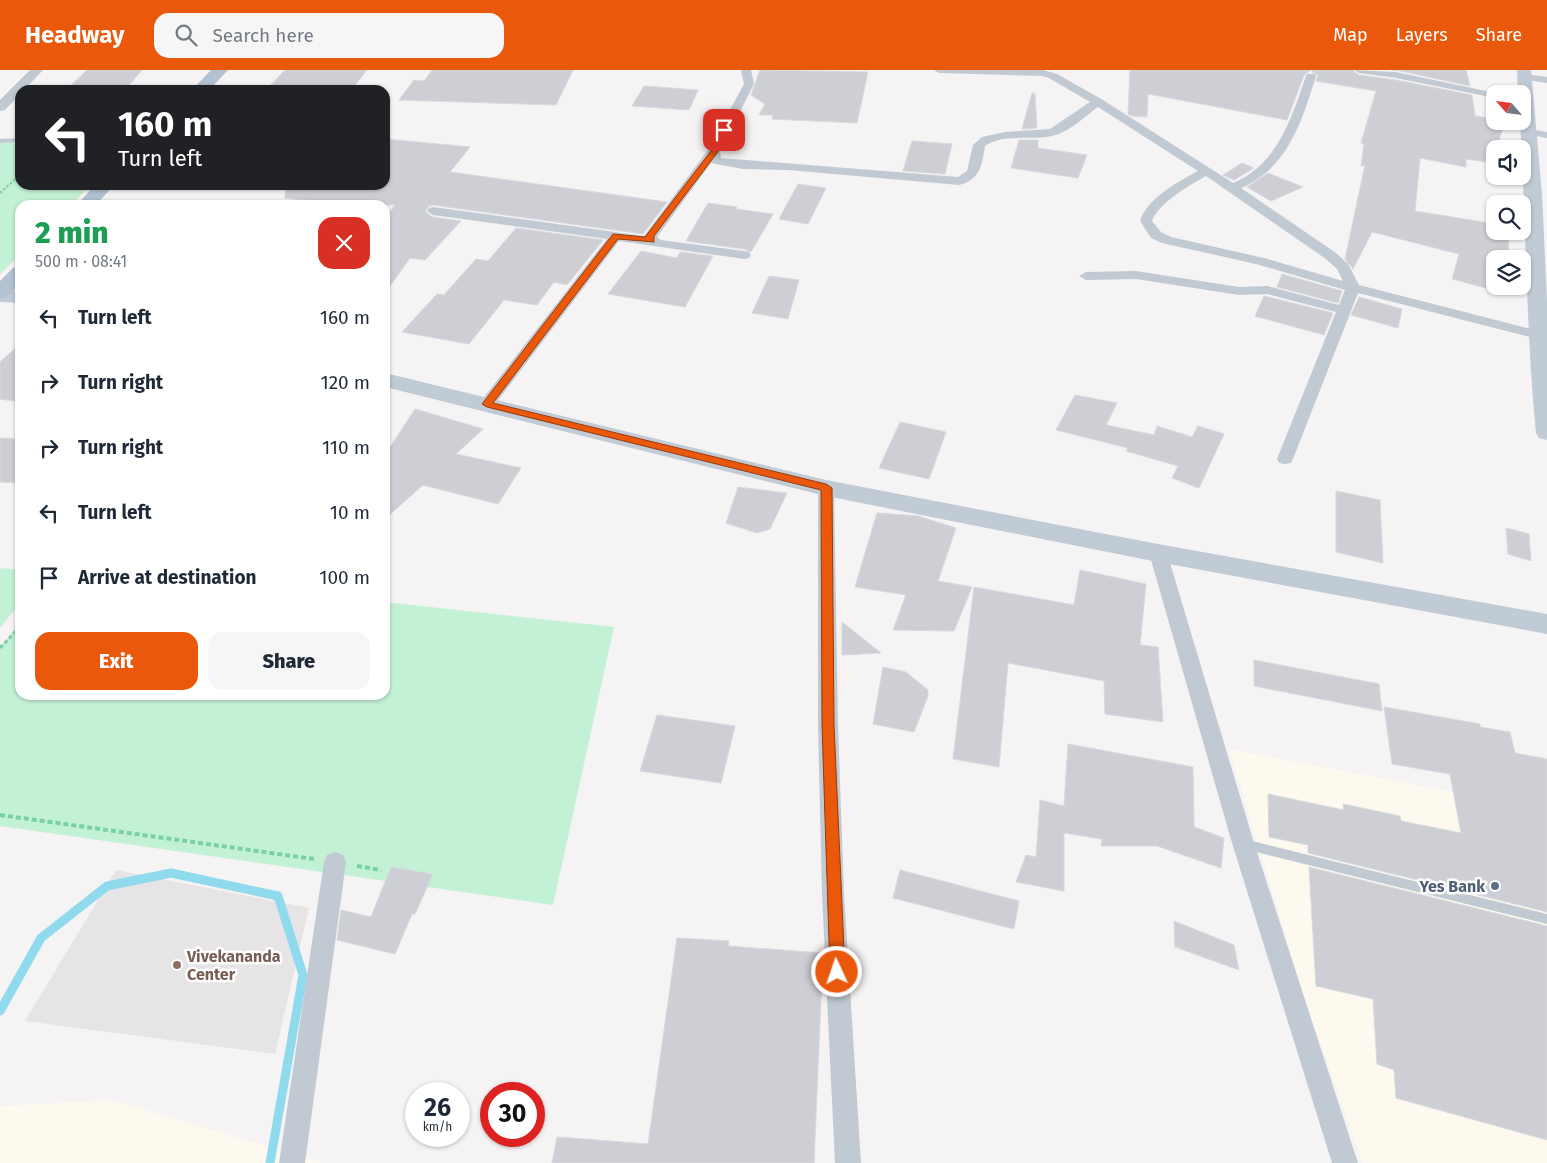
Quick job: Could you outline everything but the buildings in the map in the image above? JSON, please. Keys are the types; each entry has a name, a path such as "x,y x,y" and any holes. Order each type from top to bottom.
{"main road":[{"path":"205,85 220,70"},
{"path":"1529,132 1540,195 1540,369 1547,433"},
{"path":"91,200 100,190"},
{"path":"0,294 15,278"},
{"path":"0,294 15,296"},
{"path":"390,381 826,488 1547,624"}],"street":[{"path":"22,85 37,70"},
{"path":"651,240 650,236 714,151 749,84 746,70"},
{"path":"939,70 1042,73 1061,79 1232,188 1331,256 1343,267 1353,288 1286,458"},
{"path":"1359,70 1396,75 1486,93"},
{"path":"1524,73 1547,80"},
{"path":"1232,188 1256,176 1272,161 1291,134 1311,76"},
{"path":"0,107 15,92"},
{"path":"714,151 716,161 727,164 788,166 959,181 968,178 973,173 979,145 988,139 1055,132 1086,109 1103,105"},
{"path":"1529,132 1547,135"},
{"path":"1205,172 1172,192 1147,215 1146,221 1156,235 1167,240 1259,261 1353,288 1541,324"},
{"path":"433,212 651,240 658,243 744,255"},
{"path":"487,404 616,236"},
{"path":"1086,276 1136,275 1239,291 1263,289 1344,310"},
{"path":"826,488 828,725 832,874 848,1163"},
{"path":"1158,552 1243,843 1345,1163"},
{"path":"292,1163 335,862"}],"lane":[{"path":"0,141 15,140"},
{"path":"1243,843 1399,882 1439,894 1547,919"}],"path":[{"path":"0,194 15,180"},
{"path":"0,648 15,632"},
{"path":"0,814 381,870"}],"shaded area":[{"path":"1229,749 1547,810 1547,1163 1363,1163 1312,1021"},
{"name":"Vivekananda Center","path":"116,870 309,908 275,1054 25,1021"},
{"path":"111,1100 322,1163 0,1163 0,1106"}],"green space":[{"path":"15,142 15,190 86,190 76,200 15,200 15,260 0,274 0,143"},
{"path":"0,568 15,570 15,609 0,628"},
{"path":"390,603 614,627 553,905 0,826 0,648 15,628 15,700 390,700"}],"waterway":[{"path":"0,1011 41,938 107,886 171,873 278,896 303,975 270,1163"}],"place":[{"name":"Yes Bank","path":"1495,886"},
{"name":"Vivekananda Center","path":"177,965"}],"route":[{"path":"724,130 714,151 650,236 651,240 616,236 487,404 826,488 828,725 837,972"}]}
